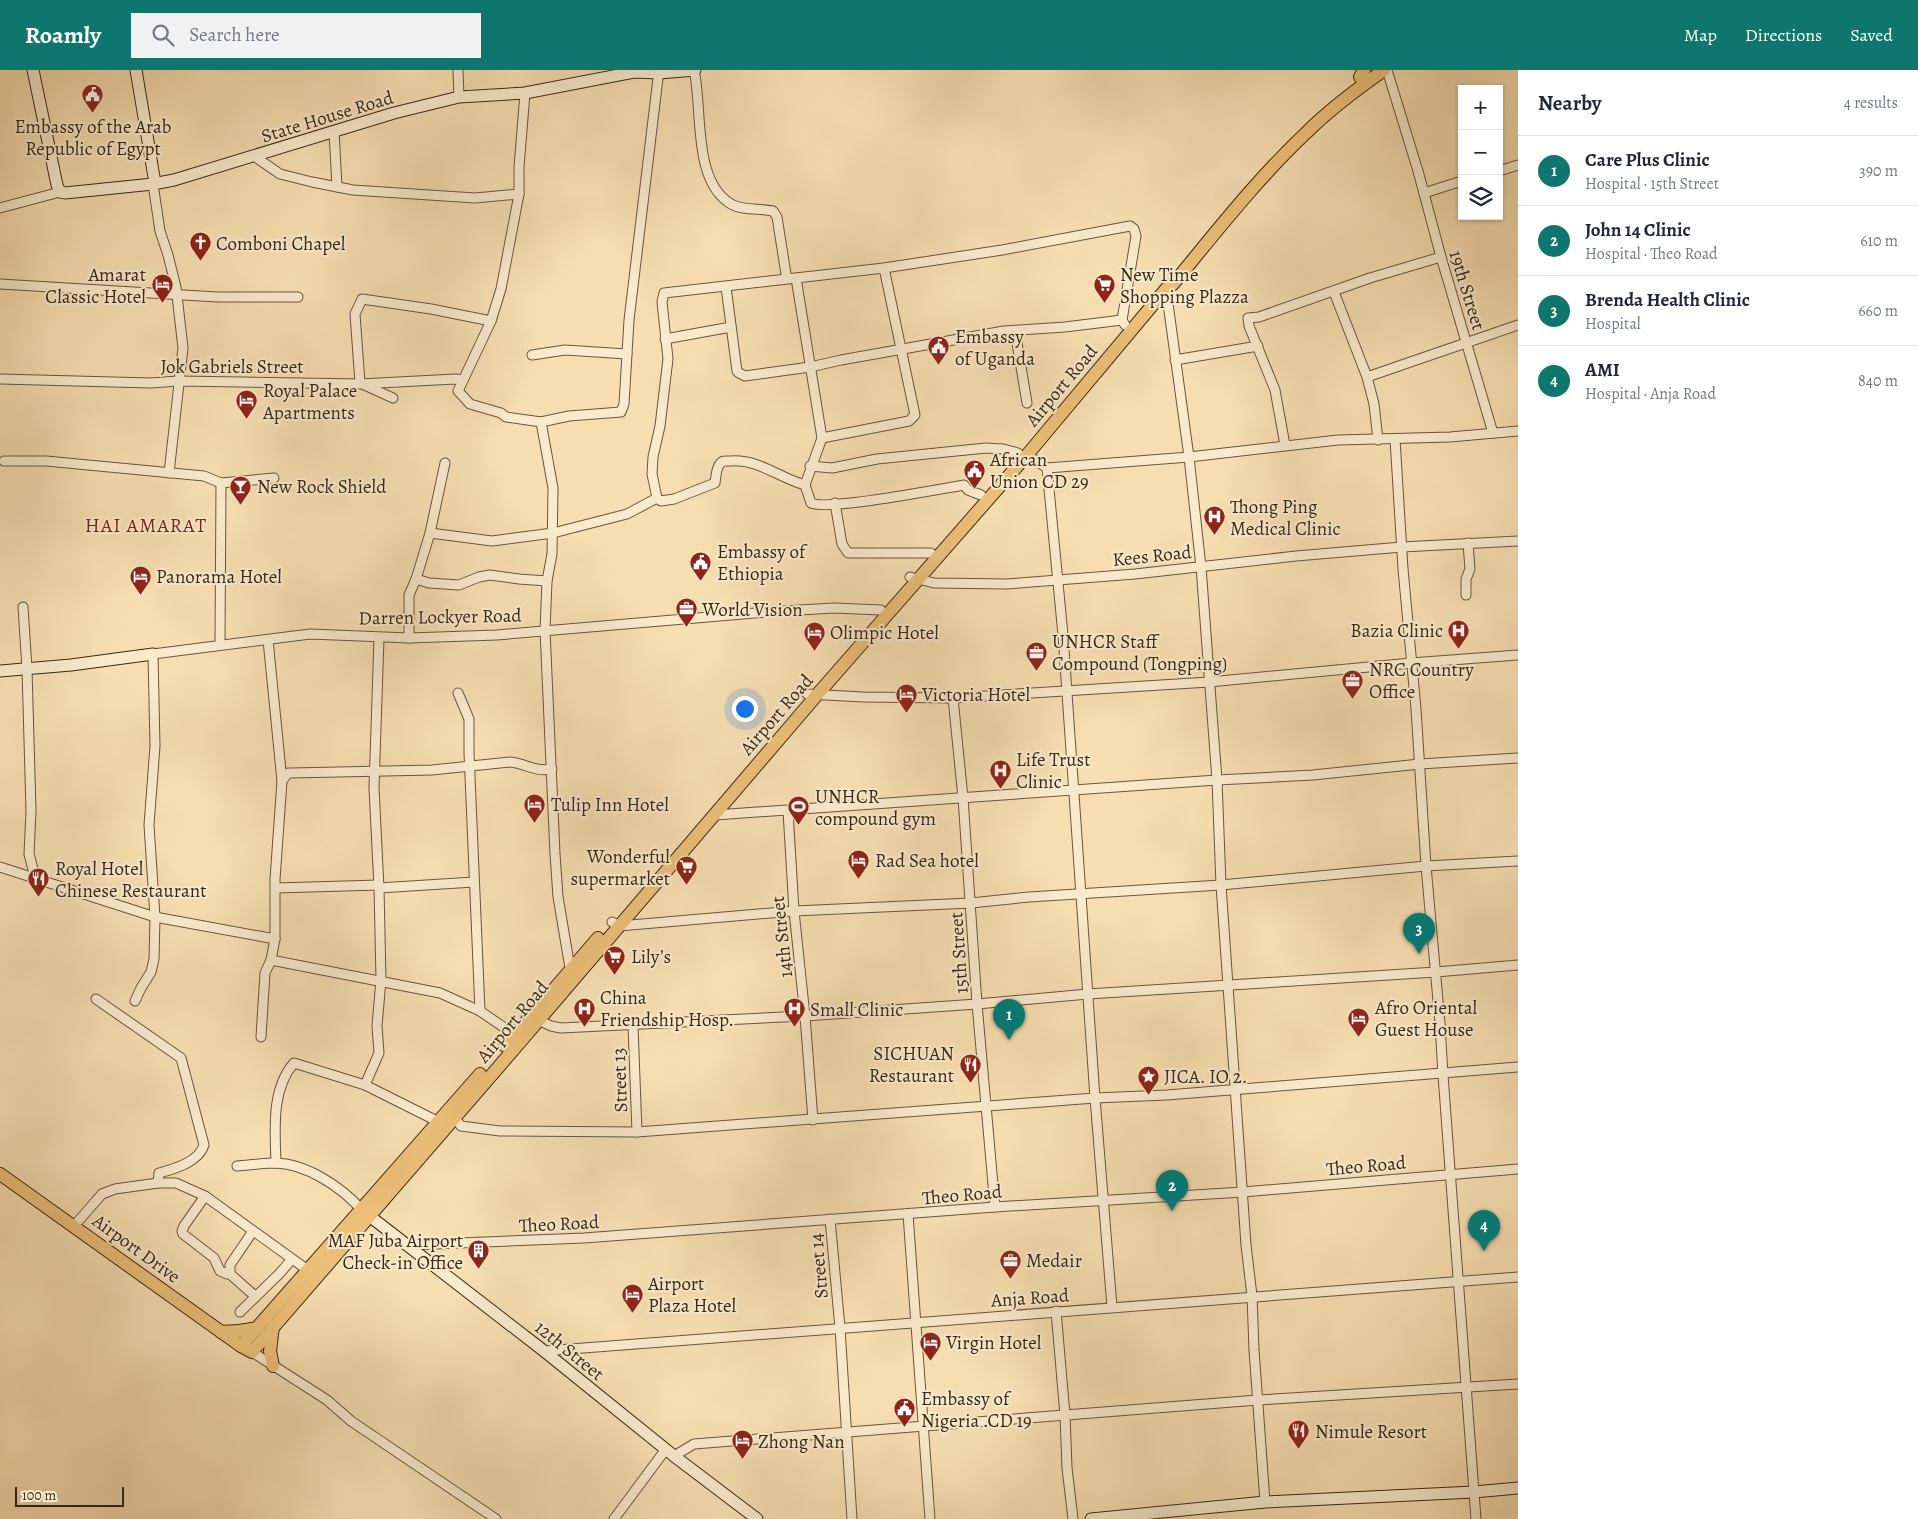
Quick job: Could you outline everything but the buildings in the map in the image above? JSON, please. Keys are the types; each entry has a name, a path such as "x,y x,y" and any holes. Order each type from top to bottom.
{"main road":[{"name":"Airport Road","path":"246,1349 273,1326 437,1122 570,968 616,924 714,815 881,610 914,578 931,553 981,495 1022,454 1123,323 1244,194 1306,132 1385,70"},
{"name":"Airport Road","path":"246,1349 258,1328 454,1117 538,1020 616,924 811,695 1166,289 1173,284 1244,194 1302,127 1364,72"},
{"name":"Airport Drive","path":"0,1174 246,1349"},
{"path":"273,1326 270,1350 273,1366"},
{"path":"221,1332 258,1328"}],"street":[{"path":"33,70 50,156 60,192"},
{"path":"136,70 160,231 168,255 176,294 183,348 178,381 175,435 169,473"},
{"path":"458,70 458,97"},
{"path":"695,70 706,172 720,194 731,204 744,208 760,208 772,211 777,217 786,274"},
{"name":"State House Road","path":"0,208 60,192 154,184 185,177 334,131 458,97 525,93 637,71 695,70"},
{"name":"19th Street","path":"1385,70 1424,193 1493,432"},
{"path":"525,93 519,167 519,194 501,289 491,322 458,391 470,404 501,412 506,417 541,422 570,416 621,412 624,404 629,320 659,72"},
{"path":"334,131 337,187"},
{"path":"254,156 280,174 337,187 475,198 519,194"},
{"path":"1503,169 1518,165"},
{"path":"1424,193 1458,182"},
{"path":"726,287 737,371 741,375 810,367 995,332 1123,323 1136,236 1134,229 1130,226 1002,250 884,268 664,293 662,302 668,359 660,426 652,470 657,498 662,501 674,499 715,483 719,465 722,462 738,460 756,464 805,485"},
{"path":"1285,445 1275,390 1249,326 1248,318 1334,292 1370,278 1441,256"},
{"path":"822,438 909,421 915,414 884,268"},
{"path":"796,278 822,438 810,466 805,485 811,503 815,505 835,504 892,497 964,484 968,490 981,495"},
{"path":"0,284 225,297 298,298"},
{"path":"1166,289 1189,457 1201,566 1217,780 1221,885 1235,1089 1266,1502"},
{"path":"1334,292 1367,377 1374,404 1378,440"},
{"path":"393,398 360,383 355,314 362,299 431,309 491,322"},
{"path":"1367,377 1518,326"},
{"path":"665,339 731,327"},
{"path":"1016,331 1027,403"},
{"path":"1175,360 1258,346"},
{"path":"532,355 564,350 627,354"},
{"name":"Jok Gabriels Street","path":"0,379 151,383 178,381 360,384 463,380"},
{"path":"541,422 553,488 552,554 547,581 545,630 558,898 570,968"},
{"path":"810,466 832,468 877,459 986,448 1003,449 1022,454 1047,468 1189,457 1338,440 1450,437 1518,431"},
{"path":"1395,439 1476,1519"},
{"path":"4,460 46,461 204,476 221,483 274,478"},
{"path":"409,638 409,595 430,533 445,463"},
{"path":"1047,468 1059,580 1095,1098 1112,1307"},
{"path":"220,644 221,483"},
{"path":"430,533 492,541 553,533 628,514 657,498"},
{"path":"835,504 842,544 848,552 931,553"},
{"name":"Kees Road","path":"914,578 942,584 1007,584 1402,547 1518,541"},
{"path":"1466,595 1466,579 1470,569 1468,543"},
{"path":"416,579 429,583 459,585 490,575 547,581"},
{"path":"23,607 27,669 31,811 29,854 35,877"},
{"name":"Darren Lockyer Road","path":"0,671 310,634 336,634 379,638 498,635 766,612 834,608 881,610"},
{"path":"365,1086 379,1053 377,1026 381,980 374,772 379,638"},
{"path":"261,1037 265,973 275,939 282,781 268,640"},
{"path":"135,1001 153,967 155,917 149,825 155,746 153,654"},
{"path":"811,695 953,698 1209,682 1518,655"},
{"path":"458,693 469,719 480,1011"},
{"name":"15th Street","path":"953,698 963,798 965,850 971,903 977,1004 995,1207"},
{"path":"714,815 1313,775 1420,764 1518,758"},
{"path":"282,781 288,773 357,770 374,772 432,770 510,762 521,763 534,770 552,769"},
{"name":"14th Street","path":"788,811 794,911 806,1016 813,1120"},
{"path":"616,924 794,911 971,903 1221,885 1426,866 1518,861"},
{"path":"0,867 155,917 275,939"},
{"path":"276,888 474,882"},
{"path":"270,960 338,974 381,980 440,993 480,1011 514,1035"},
{"path":"538,1020 561,1028 633,1026 806,1016 1088,994 1518,965"},
{"path":"96,999 180,1058 204,1145 202,1151 188,1162 158,1173 158,1183"},
{"name":"Street 13","path":"633,1026 638,1132"},
{"path":"276,1163 275,1118 279,1094 293,1064 297,1062 365,1086 437,1122"},
{"path":"454,1117 461,1126 500,1131 638,1132 1095,1098 1167,1095 1443,1075 1518,1067"},
{"path":"237,1166 276,1163 298,1167 322,1179 345,1194 365,1212"},
{"name":"Theo Road","path":"409,1245 584,1238 995,1207 1243,1192 1518,1169"},
{"path":"74,1226 102,1194 115,1189 158,1183 176,1183 205,1196 309,1271"},
{"path":"205,1196 182,1231 183,1234 214,1258 220,1271 230,1274 255,1296"},
{"name":"12th Street","path":"365,1212 544,1351 670,1453 757,1519"},
{"path":"908,1214 925,1426 930,1519"},
{"name":"Street 14","path":"830,1220 840,1328 852,1519"},
{"path":"230,1274 230,1265 253,1231"},
{"path":"240,1312 280,1274 292,1259"},
{"name":"Anja Road","path":"544,1351 1458,1280 1518,1277"},
{"path":"1056,1311 1065,1415 1067,1468 1073,1519"},
{"path":"246,1349 327,1400 351,1421 496,1519"},
{"path":"614,1519 670,1453 694,1444 1258,1400 1518,1384"},
{"path":"1091,1519 1266,1502 1474,1492 1518,1488"}],"place":[{"name":"Embassy of the Arab Republic of Egypt","path":"93,114"},
{"name":"Comboni Chapel","path":"200,262"},
{"name":"Amarat Classic Hotel","path":"162,304"},
{"name":"New Time Shopping Plazza","path":"1104,304"},
{"name":"Embassy of Uganda","path":"939,366"},
{"name":"Royal Palace Apartments","path":"247,420"},
{"name":"African Union CD 29","path":"974,489"},
{"name":"New Rock Shield","path":"241,505"},
{"name":"Thong Ping Medical Clinic","path":"1214,536"},
{"name":"Embassy of Ethiopia","path":"701,581"},
{"name":"Panorama Hotel","path":"140,595"},
{"name":"World Vision","path":"686,628"},
{"name":"Bazia Clinic","path":"1459,649"},
{"name":"Olimpic Hotel","path":"814,651"},
{"name":"UNHCR Staff Compound (Tongping)","path":"1036,671"},
{"name":"NRC Country Office","path":"1353,699"},
{"name":"Victoria Hotel","path":"906,713"},
{"name":"Life Trust Clinic","path":"1000,789"},
{"name":"Tulip Inn Hotel","path":"535,823"},
{"name":"UNHCR compound gym","path":"799,826"},
{"name":"Rad Sea hotel","path":"859,879"},
{"name":"Wonderful supermarket","path":"686,886"},
{"name":"Royal Hotel Chinese Restaurant","path":"39,898"},
{"name":"Brenda Health Clinic","path":"1419,954"},
{"name":"Lily’s","path":"615,975"},
{"name":"China Friendship Hosp.","path":"584,1027"},
{"name":"Small Clinic","path":"794,1028"},
{"name":"Afro Oriental Guest House","path":"1359,1037"},
{"name":"Care Plus Clinic","path":"1009,1040"},
{"name":"SICHUAN Restaurant","path":"970,1083"},
{"name":"JICA. IO 2.","path":"1148,1095"},
{"name":"John 14 Clinic","path":"1172,1211"},
{"name":"AMI","path":"1484,1251"},
{"name":"MAF Juba Airport Check-in Office","path":"479,1270"},
{"name":"Medair","path":"1010,1279"},
{"name":"Airport Plaza Hotel","path":"632,1313"},
{"name":"Virgin Hotel","path":"930,1361"},
{"name":"Embassy of Nigeria .CD 19","path":"905,1428"},
{"name":"Nimule Resort","path":"1299,1450"},
{"name":"Zhong Nan","path":"742,1460"}],"district":[{"name":"HAI AMARAT","path":"146,525"}]}
